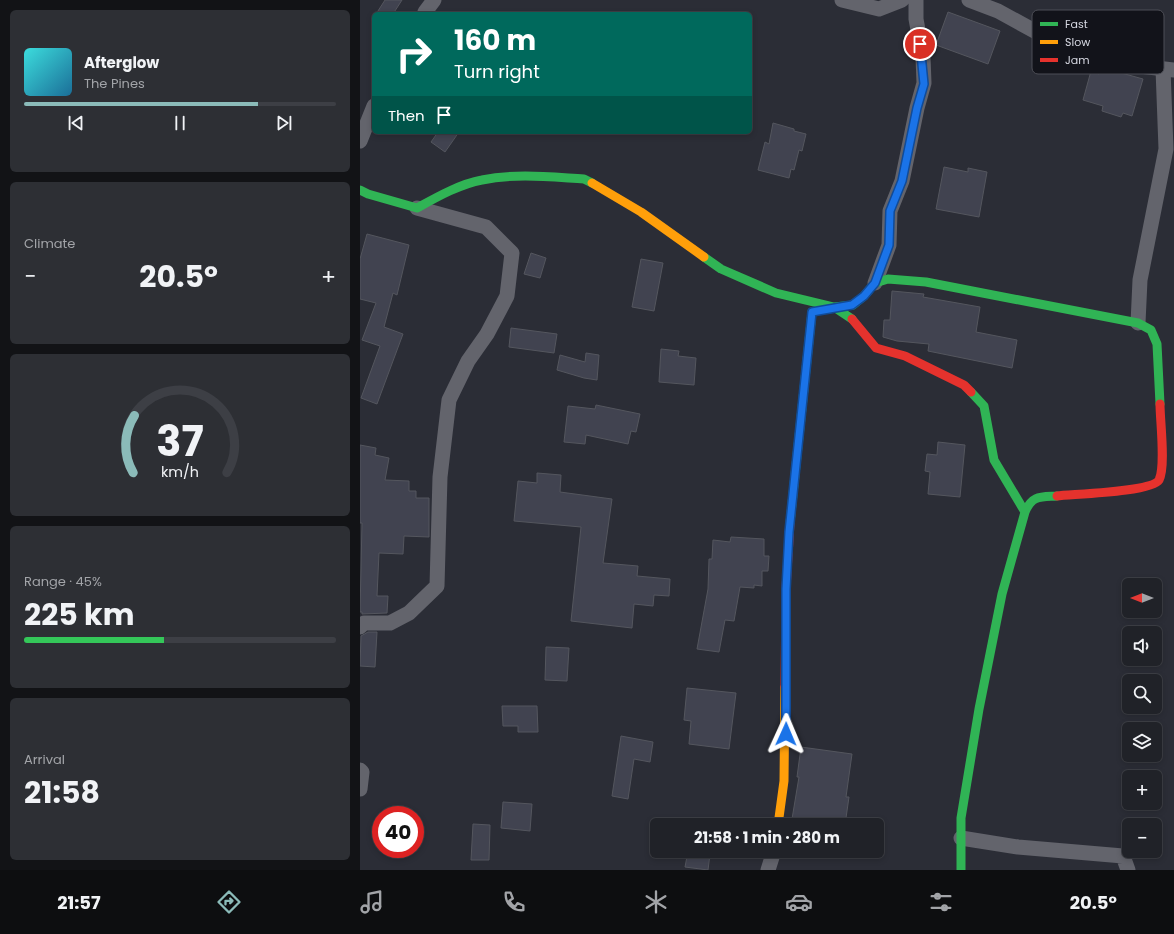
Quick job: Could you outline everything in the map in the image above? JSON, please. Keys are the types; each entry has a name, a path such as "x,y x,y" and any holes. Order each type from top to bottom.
{"street":[{"path":"424,12 434,0"},
{"path":"842,0 880,9 902,0"},
{"path":"779,818 784,781 786,589 789,532 812,312 852,305 864,296 875,283 889,245 890,211 902,181 917,108 924,84 923,57 916,19 916,0"},
{"path":"969,0 998,11 1032,30"},
{"path":"1138,323 1140,280 1170,150 1168,70"},
{"path":"360,141 372,111"},
{"path":"417,208 444,194 481,180 518,175 584,179 641,212 721,269 776,293 834,307 849,316 876,348 905,356 964,384 984,406 994,460 1025,512"},
{"path":"360,190 368,194 486,227 512,253 507,296 487,334 468,361 449,400 440,477 437,586 409,612 390,623 364,623 360,627"},
{"path":"875,283 888,279 926,282 1138,323 1151,330 1158,344 1162,462 1161,478 1154,486 1140,489 1039,497 1029,503 1025,512 1002,594 981,701 961,818 961,870"},
{"path":"360,770 362,772 360,789"},
{"path":"961,838 1018,847 1123,856 1128,870"},
{"path":"768,870 772,858"}],"building":[{"path":"385,0 402,0 394,12 377,12"},
{"path":"948,12 1000,31 988,64 936,45"},
{"path":"1090,74 1125,74 1143,79 1132,116 1123,113 1121,117 1102,111 1103,106 1083,100"},
{"path":"773,123 806,134 802,151 799,150 794,170 791,169 789,178 758,170 765,142 769,144"},
{"path":"437,134 458,134 445,152 431,142"},
{"path":"944,167 968,172 968,168 987,172 979,217 936,209"},
{"path":"367,234 409,245 397,295 393,293 384,327 403,334 377,404 361,398 380,346 362,340 376,303 360,299 360,259"},
{"path":"531,253 546,258 540,278 524,274"},
{"path":"641,259 663,263 654,311 632,307"},
{"path":"892,291 924,294 923,297 980,307 976,332 1017,340 1012,368 928,351 929,344 897,341 883,337 884,320 890,320"},
{"path":"511,328 557,334 554,353 509,347"},
{"path":"661,349 679,351 678,356 696,358 694,385 659,382"},
{"path":"586,353 599,355 597,380 584,378 557,370 560,355 585,362"},
{"path":"596,405 640,414 636,432 631,431 628,444 586,435 585,444 564,442 568,406 595,409"},
{"path":"938,442 965,445 960,497 928,494 930,472 925,471 927,454 937,455"},
{"path":"360,445 376,448 375,455 389,458 385,480 409,481 409,491 416,491 416,498 429,498 429,537 404,536 403,554 379,553 377,596 388,596 387,613 362,614 362,612 360,612 362,523 360,523"},
{"path":"537,473 561,475 560,492 612,499 603,563 638,566 637,576 670,579 669,596 654,595 653,606 634,604 632,628 571,621 581,527 514,521 518,481 537,483"},
{"path":"731,537 764,539 764,556 769,556 768,571 762,571 762,586 754,585 754,588 740,587 734,621 725,620 719,652 697,649 708,589 709,559 712,559 713,540 730,542"},
{"path":"368,632 377,632 375,667 360,666 361,636"},
{"path":"546,647 569,648 567,681 545,680"},
{"path":"687,688 736,693 729,749 689,744 691,721 684,720"},
{"path":"502,706 537,706 538,732 518,732 518,726 503,726"},
{"path":"621,736 653,742 650,762 634,759 628,799 612,796"},
{"path":"801,747 852,754 846,797 849,797 846,818 792,818 799,777 797,777"},
{"path":"503,802 532,804 530,831 501,828"},
{"path":"473,824 490,825 489,860 471,860"},
{"path":"687,858 710,858 708,870 685,867"}],"traffic: fast":[{"path":"360,190 368,194 417,208 457,188 474,182 495,178 520,176 546,177 584,179 592,183"},
{"path":"704,257 721,269 776,293 834,307 853,305 864,296 875,283 888,279 926,282 1138,323 1151,330 1157,344 1160,404"},
{"path":"790,523 812,312 834,307 852,319"},
{"path":"971,392 984,406 994,460 1025,512"},
{"path":"961,870 961,818 979,709 1002,594 1028,506 1031,502 1038,498 1057,496"}],"traffic: slow":[{"path":"592,183 641,212 704,257"},
{"path":"779,818 784,781 785,687"}],"traffic: jam":[{"path":"852,319 876,348 905,356 964,385 971,392"},
{"path":"1057,496 1128,490 1153,484 1159,480 1162,465 1160,404"},
{"path":"785,687 786,589 790,523"}],"route":[{"path":"786,734 786,589 789,532 812,312 852,305 864,296 875,283 889,245 890,211 902,181 908,147 924,84 923,57 920,44"}]}
